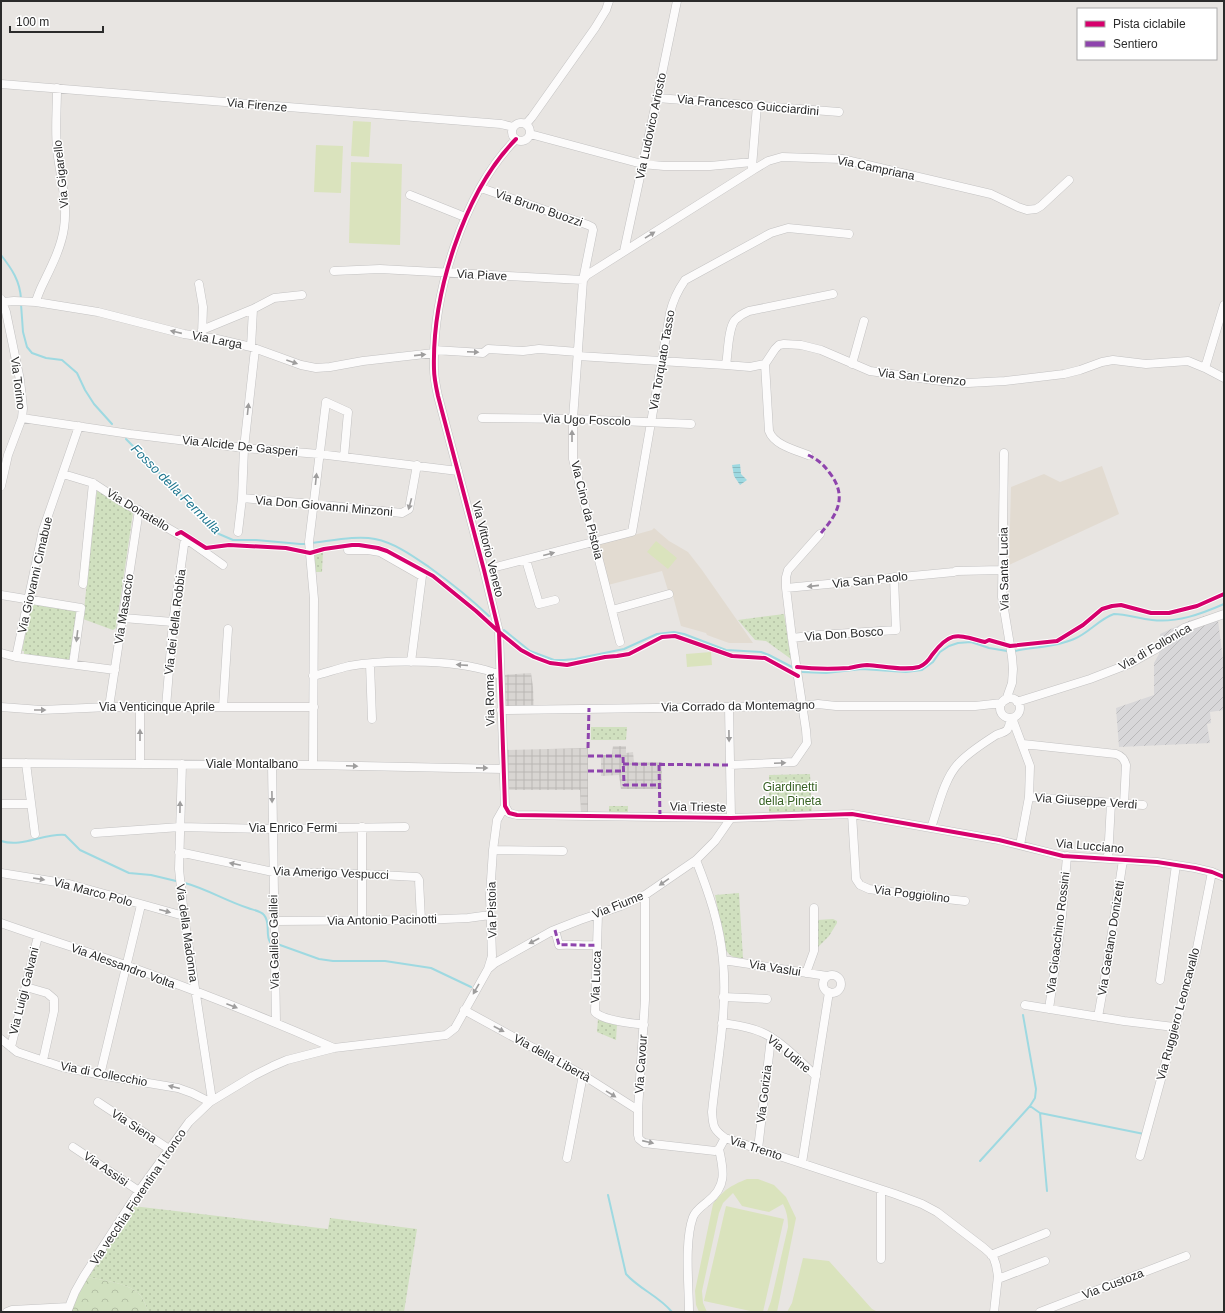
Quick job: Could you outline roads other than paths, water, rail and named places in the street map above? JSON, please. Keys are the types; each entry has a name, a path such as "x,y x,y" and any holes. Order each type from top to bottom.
{"street":[{"path":"526,124 595,28 606,10 609,1"},
{"name":"Via Ludovico Ariosto","path":"624,251 677,1"},
{"name":"Via Firenze","path":"1,84 501,124 513,127"},
{"name":"Via Gigarello","path":"36,302 55,258 64,230 66,211 56,133 57,88"},
{"name":"Via Francesco Guicciardini","path":"657,98 839,112"},
{"path":"530,134 642,164 664,166 752,166 757,105"},
{"path":"520,122 526,124 530,128 528,138 523,141 516,140 512,136 513,127 520,122"},
{"name":"Via Vittorio Veneto","path":"499,632 438,396 434,370 434,352 438,315 446,273 465,217 498,160 516,140"},
{"name":"Via Campriana","path":"583,280 587,275 752,166 782,156 842,159 991,194 1018,207 1031,210 1041,206 1069,180"},
{"name":"Via Bruno Buozzi","path":"481,188 592,227 593,230 583,280"},
{"path":"410,196 465,217"},
{"name":"Via Torquato Tasso","path":"595,542 632,532 672,302 685,280 771,233 783,228 849,234"},
{"name":"Via Piave","path":"334,271 380,269 583,280"},
{"name":"Via Cino da Pistoia","path":"583,280 573,419 573,458 620,642"},
{"path":"199,284 203,307 202,334 274,298 302,296"},
{"path":"726,365 732,327 741,315 749,311 833,294"},
{"name":"Via Larga","path":"2,300 36,302 98,312 153,327 202,334 253,348 301,365 316,368 434,352 483,353 488,349 524,351 539,349 578,354 750,367 765,364"},
{"name":"Via Torino","path":"1,486 8,455 22,418 23,408 20,380 2,300"},
{"path":"1205,368 1224,305"},
{"path":"238,532 242,498 244,448 253,348 254,309"},
{"path":"852,364 864,322"},
{"name":"Via San Lorenzo","path":"765,364 779,345 790,343 821,350 870,371 948,382 968,383 1005,381 1064,374 1113,360 1146,364 1188,361 1224,378"},
{"path":"765,364 771,436 782,444 808,455"},
{"path":"313,765 314,599 309,548 326,402 348,412 344,457"},
{"name":"Via Alcide De Gasperi","path":"22,418 130,434 244,448 319,454 458,471"},
{"name":"Via Ugo Foscolo","path":"482,418 573,419 691,424"},
{"name":"Via Giovanni Cimabue","path":"16,657 43,530 79,426"},
{"name":"Via Santa Lucia","path":"1004,453 1002,602 1012,661 1012,683 1011,703 1000,708 1007,716"},
{"name":"Via Don Giovanni Minzoni","path":"242,498 402,513 409,509 417,466"},
{"name":"Via Donatello","path":"63,474 94,483 119,500 139,510 185,538 223,565"},
{"name":"Via Donatello","path":"83,584 94,483"},
{"name":"Via Masaccio","path":"109,707 139,510"},
{"path":"730,765 794,762 807,744 804,706 792,638 786,577 788,570 820,534"},
{"name":"Via dei della Robbia","path":"166,707 173,622 185,538"},
{"path":"484,570 595,542"},
{"path":"348,550 368,550 380,552 422,576 411,662"},
{"path":"526,560 539,604 555,600"},
{"name":"Via San Paolo","path":"786,588 955,571 1002,570"},
{"name":"Via Don Bosco","path":"792,638 896,630 894,577"},
{"path":"612,610 669,594"},
{"path":"1,595 81,608 74,664"},
{"name":"Via di Follonica","path":"1011,703 1090,679 1129,664 1156,649 1184,628 1224,614"},
{"path":"123,618 173,622"},
{"path":"223,707 228,629"},
{"name":"Via Roma","path":"499,632 503,769"},
{"path":"1,653 16,657 115,670"},
{"path":"313,676 348,666 411,662 468,666 484,669 500,675"},
{"path":"370,664 372,719"},
{"path":"1007,716 1016,716 1011,703"},
{"name":"Via Corrado da Montemagno","path":"501,710 804,706 818,704 836,706 975,706 1011,703"},
{"name":"Via Corrado da Montemagno","path":"975,706 1007,716"},
{"name":"Via Venticinque Aprile","path":"1,707 41,710 109,707 314,707"},
{"path":"140,707 140,763"},
{"path":"729,707 731,818"},
{"path":"931,828 952,772 967,756 1002,729 1007,716"},
{"path":"1007,716 1023,744 1030,766 1029,797 1020,845"},
{"path":"1023,744 1116,754 1121,756 1126,765 1124,804"},
{"name":"Viale Montalbano","path":"1,763 272,764 503,769"},
{"path":"26,763 35,834"},
{"name":"Via della Madonna","path":"182,764 178,869 211,1101"},
{"name":"Via Galileo Galilei","path":"272,764 276,1023"},
{"path":"503,769 504,806"},
{"name":"Via Giuseppe Verdi","path":"1029,797 1143,805"},
{"path":"1108,859 1111,803"},
{"path":"1,804 31,804"},
{"name":"Via Trieste","path":"504,806 509,813 517,815 731,818 852,814 931,828"},
{"name":"Via Pistoia","path":"464,1010 488,969 492,956 490,895 493,850 497,820 504,806"},
{"name":"Via Poggiolino","path":"852,814 856,879 860,885 869,889 965,901"},
{"name":"Via Fiume","path":"488,969 523,947 555,930 621,906 645,895 696,860 715,841 731,818"},
{"name":"Via Enrico Fermi","path":"95,833 180,827 273,829 405,827"},
{"path":"362,827 362,921"},
{"name":"Via Lucciano","path":"931,828 1020,845 1067,856 1176,865 1212,872 1224,877"},
{"path":"493,850 562,851"},
{"name":"Via Amerigo Vespucci","path":"179,852 273,872 417,877 419,880 421,920"},
{"name":"Via Gioacchino Rossini","path":"1049,1009 1062,916 1067,856"},
{"name":"Via Trento","path":"696,860 715,911 723,960 722,1023 712,1112 715,1130 725,1138 922,1204 937,1212 991,1255"},
{"name":"Via Gaetano Donizetti","path":"1098,1017 1106,978 1122,860"},
{"path":"1160,980 1176,865"},
{"name":"Via Ruggiero Leoncavallo","path":"1140,1156 1174,1027 1197,948 1212,872"},
{"name":"Via Marco Polo","path":"1,873 69,884 184,916"},
{"name":"Via Cavour","path":"645,895 644,1025 638,1110 639,1139 644,1142 716,1151 719,1149"},
{"path":"100,1075 141,905"},
{"path":"806,973 814,951 814,908"},
{"name":"Via Lucca","path":"598,914 596,1014 617,1021 644,1025"},
{"name":"Via Antonio Pacinotti","path":"274,921 421,920 468,918 490,915"},
{"name":"Via Alessandro Volta","path":"1,923 127,966 276,1023 334,1048"},
{"path":"555,930 559,945 597,945"},
{"name":"Via Luigi Galvani","path":"11,1047 38,936"},
{"name":"Via Vaslui","path":"723,960 827,976"},
{"path":"827,976 835,976 840,982 840,985 837,991 829,992 823,986 824,980 827,976"},
{"path":"26,987 47,993 54,999 54,1011 44,1060"},
{"path":"816,1076 829,992"},
{"path":"723,996 768,999"},
{"path":"1026,1005 1098,1017 1174,1027"},
{"name":"Via vecchia Fiorentina I tronco","path":"68,1309 84,1276 139,1191 196,1114 211,1101 253,1076 287,1060 334,1048 446,1035 455,1028 464,1010"},
{"name":"Via della Libertà","path":"464,1010 582,1075 638,1110"},
{"name":"Via Udine","path":"722,1023 744,1026 762,1032 816,1076 802,1163"},
{"name":"Via Gorizia","path":"758,1149 771,1038"},
{"name":"Via di Collecchio","path":"1,1039 17,1052 78,1071 178,1088 211,1101"},
{"path":"567,1158 582,1075"},
{"name":"Via Siena","path":"98,1102 169,1149"},
{"path":"690,1312 688,1235 693,1215 714,1196 723,1181 724,1169 719,1149 725,1138"},
{"name":"Via Assisi","path":"73,1147 139,1191"},
{"path":"881,1190 881,1259"},
{"path":"994,1312 998,1279 996,1265 991,1255 1046,1233"},
{"name":"Via Custoza","path":"1040,1312 1186,1256"},
{"path":"998,1279 1045,1261"},
{"path":"7,1312 12,1310 68,1309"}],"water":[{"path":"740,464 741,474 747,480 740,485 734,476 732,465"}],"waterway":[{"name":"Fosso della Fermulla","path":"1,255 15,276 19,286 21,299"},
{"name":"Fosso della Fermulla","path":"21,304 23,332 27,347 32,353 46,358 62,360 77,373 94,404 112,424"},
{"name":"Fosso della Fermulla","path":"126,439 219,534 233,540 256,540 307,544"},
{"name":"Fosso della Fermulla","path":"311,543 368,538 390,544 410,554 437,573 489,616"},
{"name":"Fosso della Fermulla","path":"1015,651 1067,642 1114,614 1161,621 1189,617 1224,604"},
{"name":"Fosso della Fermulla","path":"504,630 530,651 554,660 575,659 624,649 657,634 674,632 684,634 726,650 761,652 792,667"},
{"name":"Fosso della Fermulla","path":"802,672 826,673 862,669 906,672 922,670 933,662 940,652 949,646 958,643 971,642 989,648 1007,651"},
{"path":"1,841 17,843 49,836 65,835 80,850 129,873 151,875 176,881"},
{"path":"185,883 201,888 263,914 267,921 270,942"},
{"path":"280,945 319,959 333,961 385,961 431,968 471,987"},
{"path":"980,1161 1030,1106 1035,1098 1036,1089 1023,1015"},
{"path":"1030,1106 1040,1113 1144,1134"},
{"path":"1040,1113 1047,1191"},
{"path":"608,1195 626,1274 661,1301 672,1312"}],"park label":[{"name":"Giardinetti della Pineta","path":"790,794"}]}
